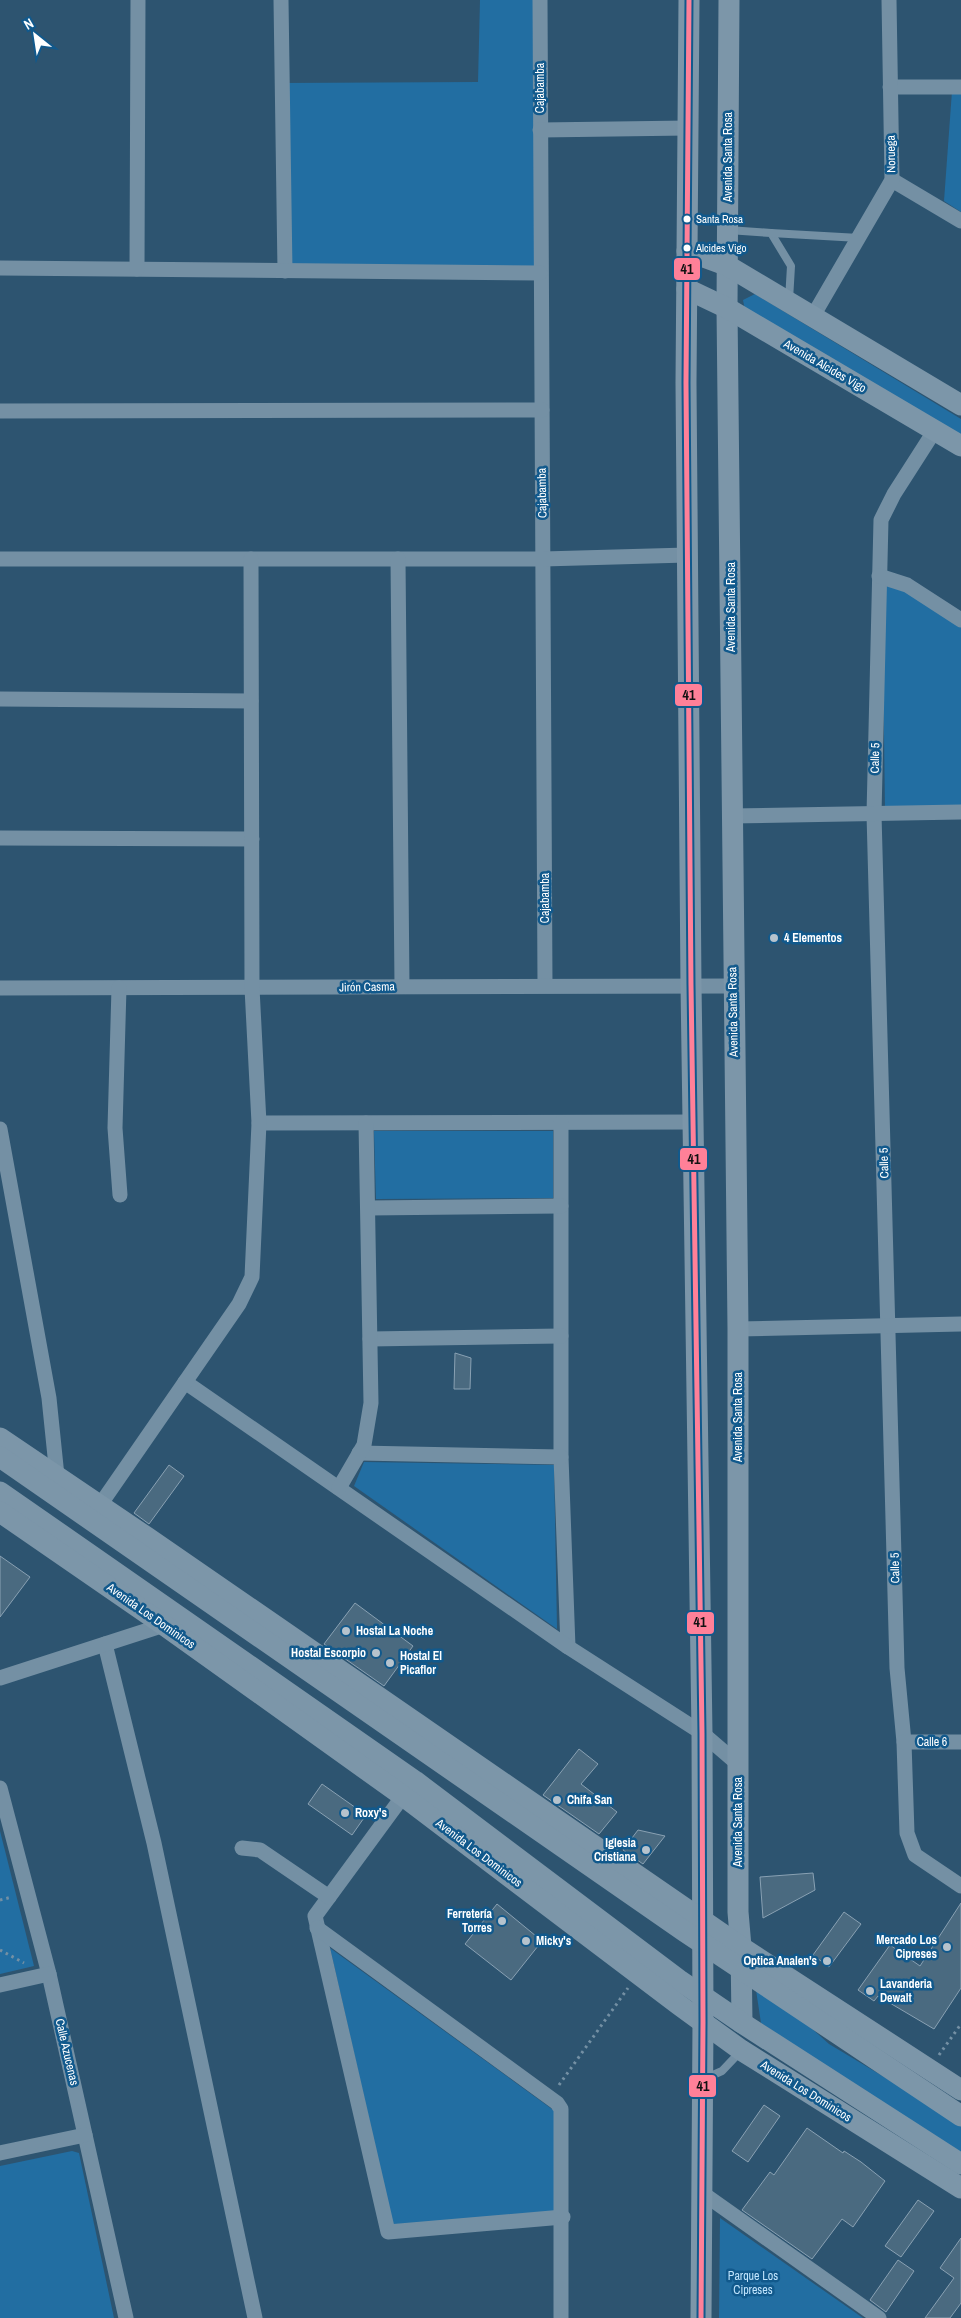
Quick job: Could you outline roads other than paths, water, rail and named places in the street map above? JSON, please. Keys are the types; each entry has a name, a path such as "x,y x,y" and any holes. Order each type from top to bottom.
{"main road":[{"path":"689,0 687,556 690,985 702,1733 701,2318"},
{"name":"Avenida Santa Rosa","path":"729,0 727,308 738,1329 738,1912 741,1948 742,2023"},
{"path":"687,251 728,266 961,405"},
{"name":"Avenida Alcides Vigo","path":"687,289 727,308 961,446"},
{"path":"0,1438 148,1538 741,1948 961,2090"},
{"path":"0,1457 109,1530 395,1732 684,1932 703,1942 961,2116"},
{"name":"Avenida Los Dominicos","path":"0,1492 415,1781 703,1996 961,2164"},
{"name":"Avenida Los Dominicos","path":"0,1512 164,1625 403,1796 741,2050 961,2188"},
{"path":"109,1530 148,1538"}],"street":[{"path":"137,269 138,0"},
{"path":"281,0 285,271"},
{"name":"Cajabamba","path":"540,0 545,985"},
{"name":"Noruega","path":"813,316 892,180 889,0"},
{"path":"890,87 961,87"},
{"path":"540,130 688,128"},
{"path":"892,180 961,221"},
{"path":"0,268 540,272"},
{"path":"0,411 542,410"},
{"name":"Calle 5","path":"935,430 894,494 881,520 874,814 897,1668 904,1742 907,1833 915,1855 961,1886"},
{"path":"0,558 543,559 687,556"},
{"path":"100,1505 239,1304 252,1277 259,1123 252,988 251,559"},
{"path":"398,559 402,986"},
{"path":"879,576 907,585 961,620"},
{"path":"0,699 251,701"},
{"path":"731,816 961,812"},
{"path":"0,838 252,839"},
{"name":"Jirón Casma","path":"0,988 545,985 733,986"},
{"path":"119,988 114,1128 120,1195"},
{"path":"259,1123 693,1122"},
{"path":"339,1488 364,1445 371,1403 366,1123"},
{"path":"561,1123 561,1457 568,1647"},
{"path":"0,1128 49,1398 56,1476"},
{"path":"368,1208 561,1206"},
{"path":"738,1329 889,1324 961,1324"},
{"path":"370,1339 561,1336"},
{"path":"186,1382 568,1647 702,1733 738,1764"},
{"path":"359,1454 561,1457"},
{"path":"0,1678 164,1625"},
{"path":"105,1644 154,1843 255,2318"},
{"name":"Calle 6","path":"904,1742 961,1742"},
{"name":"Calle Azucenas","path":"0,1788 5,1826 49,1974 126,2318"},
{"path":"403,1796 315,1916 388,2232 563,2217"},
{"path":"242,1848 260,1850 329,1897"},
{"path":"317,1928 549,2097 561,2110 563,2217 561,2318"},
{"path":"0,1985 49,1974"},
{"path":"0,2153 85,2135"},
{"path":"701,2192 879,2318"}],"lane":[{"path":"728,230 859,238"},
{"path":"771,233 791,266 789,302"},
{"path":"702,2080 722,2071 734,2061 741,2050"}],"place":[{"name":"Santa Rosa","path":"687,219"},
{"name":"Alcides Vigo","path":"687,248"},
{"name":"4 Elementos","path":"774,938"},
{"name":"Hostal La Noche","path":"346,1631"},
{"name":"Hostal Escorpio","path":"376,1653"},
{"name":"Hostal El Picaflor","path":"390,1663"},
{"name":"Chifa San","path":"557,1800"},
{"name":"Roxy's","path":"345,1813"},
{"name":"Iglesia Cristiana","path":"646,1850"},
{"name":"Ferretería Torres","path":"502,1921"},
{"name":"Micky's","path":"526,1941"},
{"name":"Mercado Los Cipreses","path":"947,1947"},
{"name":"Optica Analen's","path":"827,1961"},
{"name":"Lavanderia Dewalt","path":"870,1991"}],"park label":[{"name":"Parque Los Cipreses","path":"753,2283"}]}
